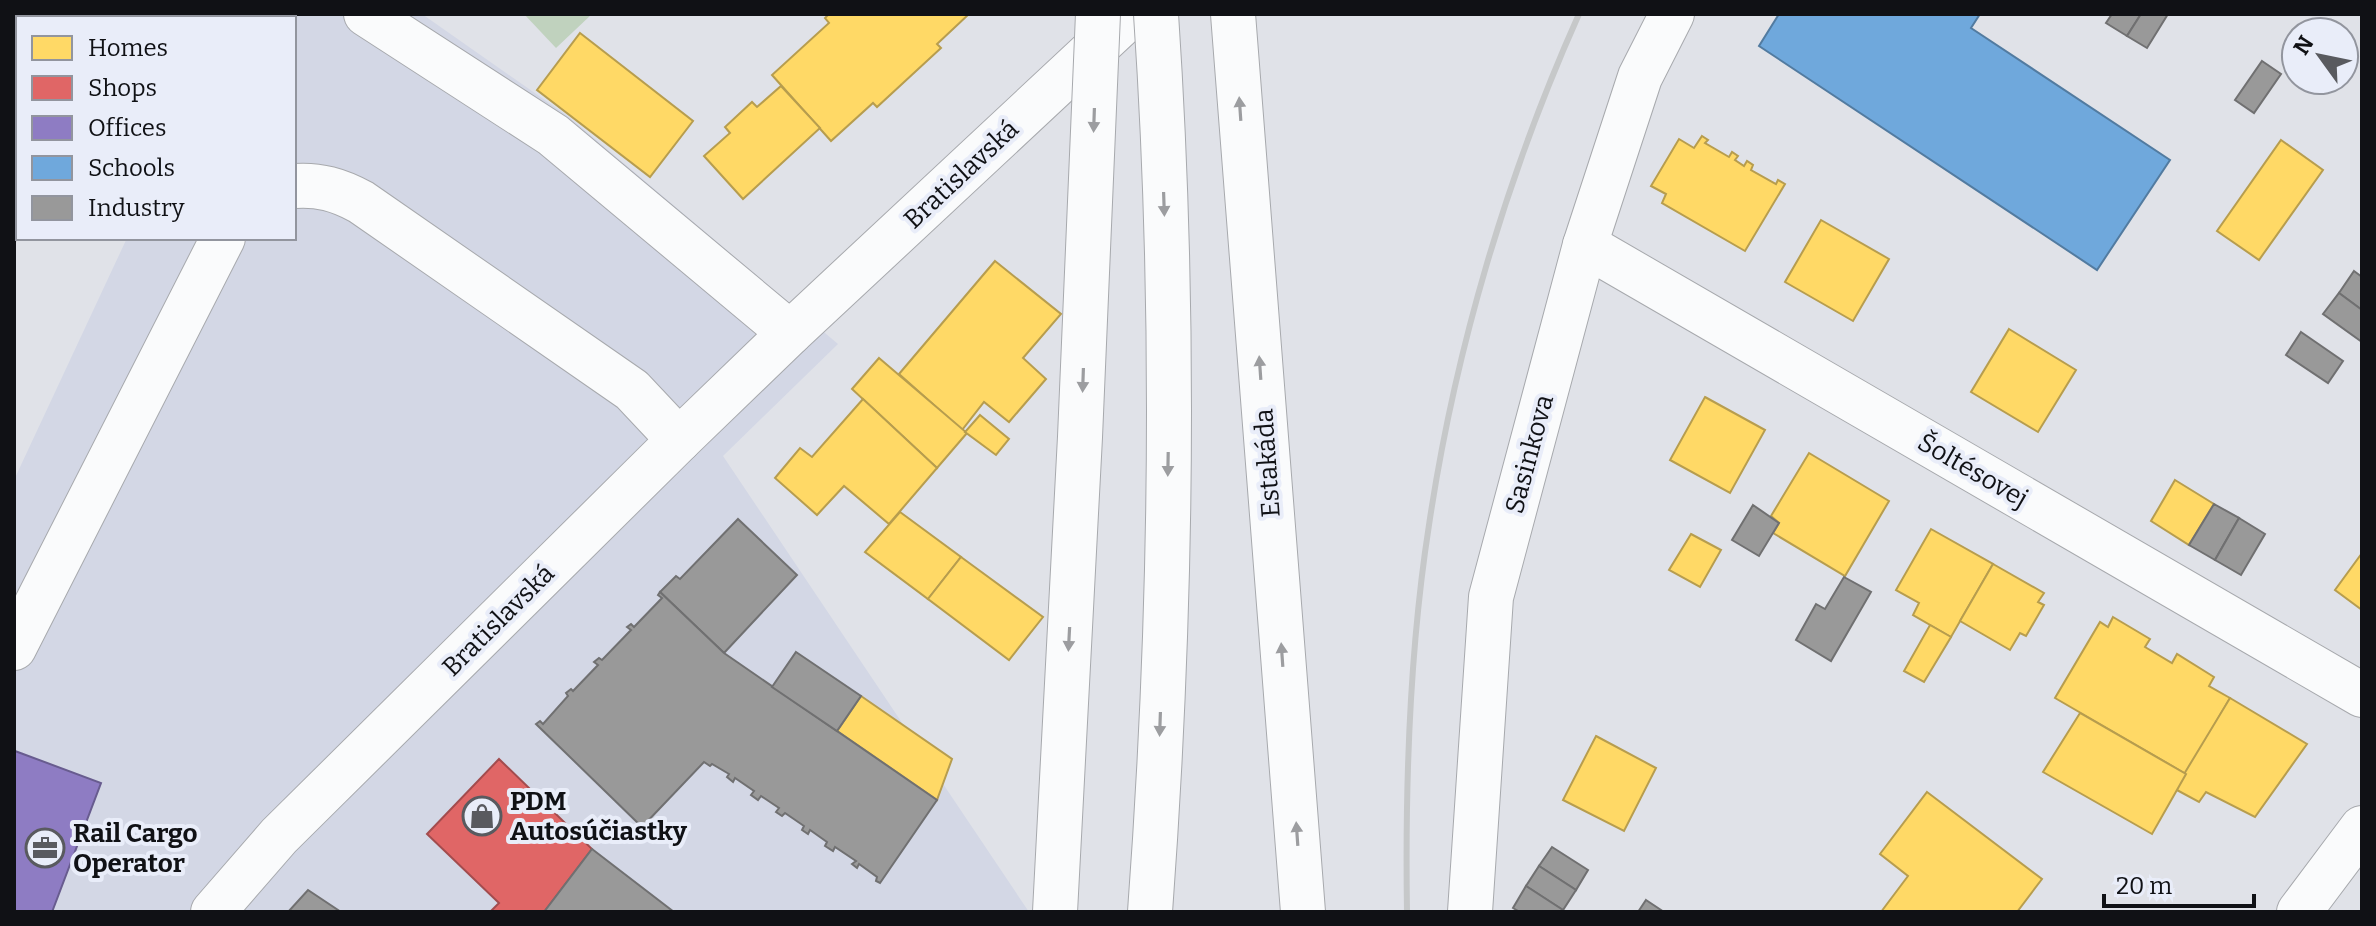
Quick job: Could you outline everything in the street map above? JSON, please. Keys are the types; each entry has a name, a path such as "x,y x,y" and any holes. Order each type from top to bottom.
{"street":[{"path":"366,14 553,135 790,333"},
{"path":"1055,912 1081,421 1098,14"},
{"name":"Bratislavská","path":"213,912 279,836 679,440 1132,14"},
{"path":"1150,912 1157,812 1168,462 1166,272 1156,14"},
{"name":"Estakáda","path":"1233,14 1303,912"},
{"name":"Sasinkova","path":"1470,912 1491,597 1585,245 1640,77 1672,14"},
{"path":"296,186 311,185 340,191 361,202 632,390 679,440"},
{"path":"14,648 222,240"},
{"name":"Šoltésovej","path":"1585,245 2362,695"},
{"path":"2299,912 2362,828"}],"shaded area":[{"path":"14,14 120,14 16,16 14,176"},
{"path":"422,14 569,117 838,344 723,456 1029,912 14,912 14,480 126,240 296,240 296,16 232,16"}],"green space":[{"path":"524,14 592,14 556,48"}],"building: Homes":[{"path":"829,14 969,14 937,44 941,48 877,107 873,103 831,141 772,75 829,23 825,18"},
{"path":"580,33 693,121 650,177 537,90"},
{"path":"781,86 820,128 743,199 704,156 730,133 725,127 752,102 757,107"},
{"path":"1702,136 1708,140 1705,143 1729,157 1732,152 1738,156 1735,160 1744,166 1747,161 1753,165 1751,170 1776,184 1778,180 1785,184 1745,251 1662,203 1666,194 1651,186 1679,139 1694,148"},
{"path":"2281,140 2323,170 2259,260 2217,231"},
{"path":"1821,220 1889,259 1853,321 1785,282"},
{"path":"995,261 1061,314 1023,358 1046,379 1009,422 984,402 962,430 899,374"},
{"path":"2009,329 2076,370 2038,432 1971,392"},
{"path":"879,358 967,433 937,468 852,389"},
{"path":"1705,397 1765,430 1730,493 1670,460"},
{"path":"863,399 937,468 889,524 844,486 817,515 775,478 800,448 812,457"},
{"path":"980,415 1009,439 996,455 965,432"},
{"path":"1809,453 1889,501 1845,576 1773,533 1779,523 1771,516"},
{"path":"2175,480 2214,504 2189,545 2151,521"},
{"path":"900,512 961,557 928,599 865,552"},
{"path":"1931,529 1993,564 1951,637 1913,615 1919,603 1896,590"},
{"path":"1691,534 1721,550 1700,587 1669,570"},
{"path":"2362,553 2362,610 2335,590"},
{"path":"961,557 1043,617 1009,660 928,599"},
{"path":"1993,564 2044,593 2038,602 2044,605 2026,636 2020,633 2010,650 1960,621"},
{"path":"2113,617 2150,639 2145,647 2172,663 2177,654 2214,677 2209,686 2230,698 2186,774 2055,698 2100,622 2108,627"},
{"path":"1930,625 1951,637 1924,682 1904,671"},
{"path":"861,696 952,759 937,800 837,731"},
{"path":"2230,698 2307,744 2255,817 2206,792 2199,802 2175,789"},
{"path":"2080,713 2186,774 2152,834 2043,772"},
{"path":"1596,736 1656,768 1624,831 1563,800"},
{"path":"1927,792 2042,879 2017,912 1881,912 1908,876 1880,854"}],"building: Shops":[{"path":"499,759 592,849 544,912 491,911 499,903 427,834"}],"building: Offices":[{"name":"Rail Cargo Operator","path":"15,751 101,783 52,912 14,912"}],"building: Schools":[{"path":"1779,14 1980,14 1971,28 2170,160 2097,270 1759,46"}],"building: Industry":[{"path":"2112,14 2141,14 2127,36 2106,23"},
{"path":"2141,14 2168,14 2147,48 2127,36"},
{"path":"2262,61 2280,73 2254,113 2235,100"},
{"path":"2354,271 2362,277 2362,310 2339,293"},
{"path":"2339,293 2362,310 2362,342 2323,314"},
{"path":"2301,332 2343,361 2328,383 2286,355"},
{"path":"2214,504 2239,518 2215,560 2189,545"},
{"path":"1753,505 1779,523 1759,556 1732,540"},
{"path":"2239,518 2265,534 2241,575 2215,560"},
{"path":"738,519 797,575 724,653 660,592 676,576 680,579"},
{"path":"1844,577 1871,592 1831,661 1796,640 1816,604 1825,609"},
{"path":"660,592 724,653 937,800 880,883 876,881 877,877 859,864 857,868 852,864 856,861 835,847 833,851 825,846 827,842 810,830 808,834 802,830 804,826 785,813 782,816 776,812 779,808 761,796 758,800 751,795 754,791 735,778 733,782 727,777 729,774 704,762 642,827 536,724 540,721 543,724 568,696 566,693 571,689 573,691 598,665 594,662 599,658 602,660 631,630 627,627 631,624 634,627 662,598 658,595"},
{"path":"796,652 861,696 837,731 772,687"},
{"path":"1552,847 1588,870 1576,890 1539,866"},
{"path":"592,849 674,912 544,912"},
{"path":"1539,866 1576,890 1563,910 1526,886"},
{"path":"1526,886 1562,912 1520,912 1513,908"},
{"path":"308,890 341,912 288,912"},
{"path":"1646,900 1664,912 1638,912"}],"railway":[{"path":"1407,912 1408,767 1413,670 1422,573 1440,459 1453,394 1487,264 1529,137 1579,14"}],"place":[{"name":"PDM Autosúčiastky","path":"482,816"},
{"name":"Rail Cargo Operator","path":"45,848"}]}
